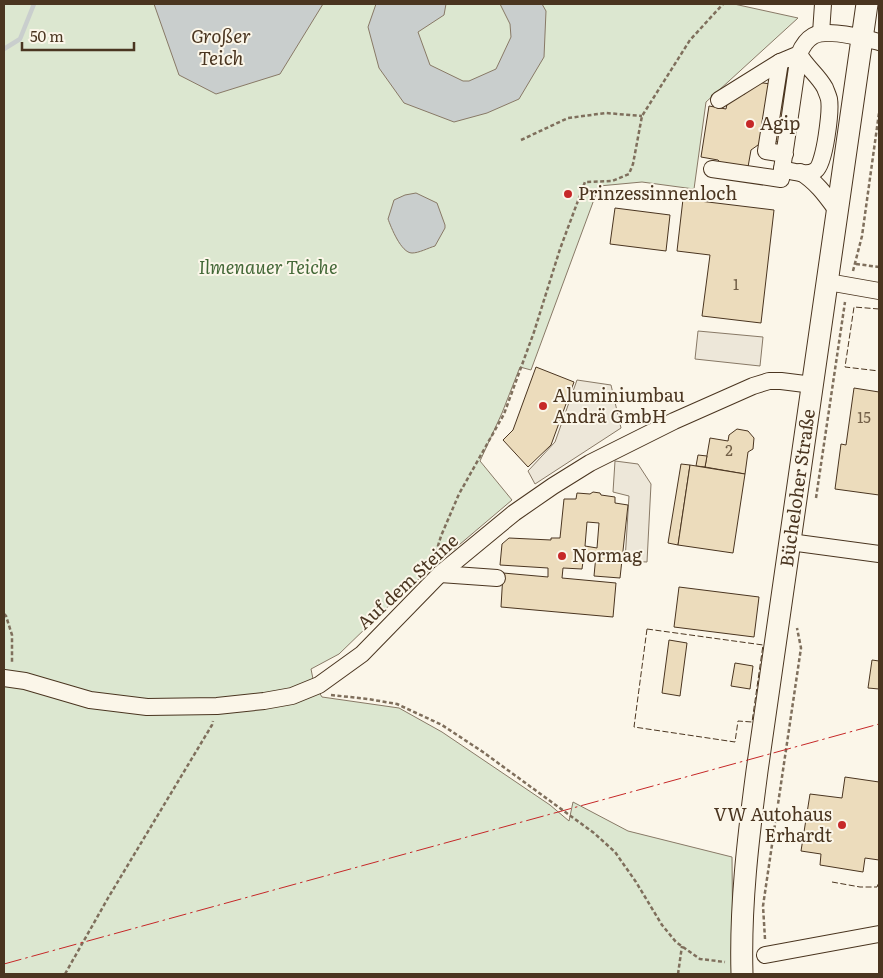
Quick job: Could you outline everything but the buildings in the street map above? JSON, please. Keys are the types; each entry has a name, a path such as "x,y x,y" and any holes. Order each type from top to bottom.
{"main road":[{"name":"Bücheloher Straße","path":"737,969 747,848 758,762 838,212 871,40 867,4"}],"street":[{"path":"821,33 823,4"},
{"path":"712,169 781,179 799,54 802,47 813,36 821,33 836,33 871,40"},
{"path":"719,100 780,62 799,54"},
{"path":"799,54 825,87 830,109 821,165 816,171 810,173 800,172"},
{"path":"780,62 766,152 808,177 824,193 838,212"},
{"path":"828,282 879,291"},
{"name":"Auf dem Steine","path":"8,673 25,681 90,700 147,707 217,706 292,696 319,685 362,654 436,569 553,486 590,463 674,421 753,386 769,381 813,385"},
{"path":"790,542 879,554"},
{"path":"436,569 497,578"},
{"path":"765,955 879,934"}],"path":[{"path":"436,569 441,536 459,494 504,414 534,332 560,249 585,182 612,181 629,174 633,164 642,116 690,40 723,4"},
{"path":"520,140 568,118 606,113 642,116"},
{"path":"853,272 862,236 879,113"},
{"path":"856,264 879,267"},
{"path":"4,614 12,635 8,673"},
{"path":"765,955 764,906 800,653"},
{"path":"319,685 326,693 337,696 397,704 442,725 484,752 594,833 615,852 662,925 676,942 700,959 737,969"},
{"path":"65,974 108,898 212,725 217,706"},
{"path":"678,974 682,946"}],"green space":[{"name":"Ilmenauer Teiche","path":"4,4 734,4 798,18 706,102 694,189 642,182 599,186 531,370 520,367 480,461 512,500 400,595 339,654 311,669 314,684 322,697 399,708 442,732 550,805 569,821 573,802 628,831 732,857 733,974 4,974"}],"shaded area":[{"path":"698,331 763,337 760,366 695,359"},
{"path":"577,380 611,385 621,428 535,484 528,471 555,442"},
{"path":"615,461 638,464 651,484 647,562 625,561 629,496 613,492"}],"water":[{"name":"Großer Teich","path":"154,4 323,4 280,74 216,94 179,75"},
{"path":"376,4 446,4 444,15 418,32 430,65 463,81 469,81 496,69 511,37 510,24 500,4 542,4 546,11 544,57 519,99 487,113 454,122 404,103 379,68 368,27"},
{"path":"416,193 437,203 445,228 435,246 412,253 404,249 400,244 388,219 394,200"}],"waterway":[{"path":"4,49 20,39 34,4"}],"fence":[{"path":"879,309 854,307 845,367 879,371"},
{"path":"647,629 763,645 752,722 738,721 735,742 634,727 647,629"},
{"path":"832,882 860,887 877,887 879,882"}],"power":[{"path":"4,964 879,724"}],"place":[{"name":"Agip","path":"750,124"},
{"name":"Prinzessinnenloch","path":"568,194"},
{"name":"Aluminiumbau Andrä GmbH","path":"543,406"},
{"name":"Normag","path":"562,556"},
{"name":"VW Autohaus Erhardt","path":"842,825"}]}
